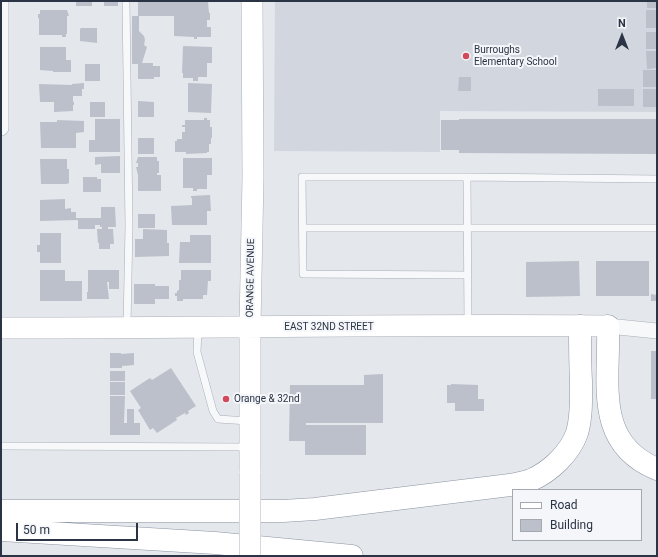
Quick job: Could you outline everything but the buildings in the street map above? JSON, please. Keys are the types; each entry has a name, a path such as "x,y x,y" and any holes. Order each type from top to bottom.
{"highway":[{"path":"1,512 283,511 315,509 510,486 531,480 548,470 559,461 576,434 580,417 581,397 580,326"},
{"path":"608,326 608,389 610,418 616,434 633,455 646,465 657,469"},
{"path":"1,530 215,542 352,556"}],"main road":[{"name":"ORANGE AVENUE","path":"250,556 250,326 253,177 252,1"},
{"name":"EAST 32ND STREET","path":"1,328 608,326"}],"street":[{"path":"1,1 1,128"},
{"name":"EAST 32ND STREET","path":"608,326 657,331"}],"lane":[{"path":"126,1 129,226 127,328"},
{"path":"467,275 303,274 302,177 657,179"},
{"path":"467,177 468,326"},
{"path":"302,228 657,228"},
{"path":"198,327 197,352 213,411 218,419 250,421"},
{"path":"1,446 250,447"}],"shaded area":[{"name":"Burroughs Elementary School","path":"275,1 657,1 657,112 440,111 440,152 274,151"}],"place":[{"name":"Burroughs Elementary School","path":"466,56"},
{"name":"Orange & 32nd","path":"226,399"}]}
